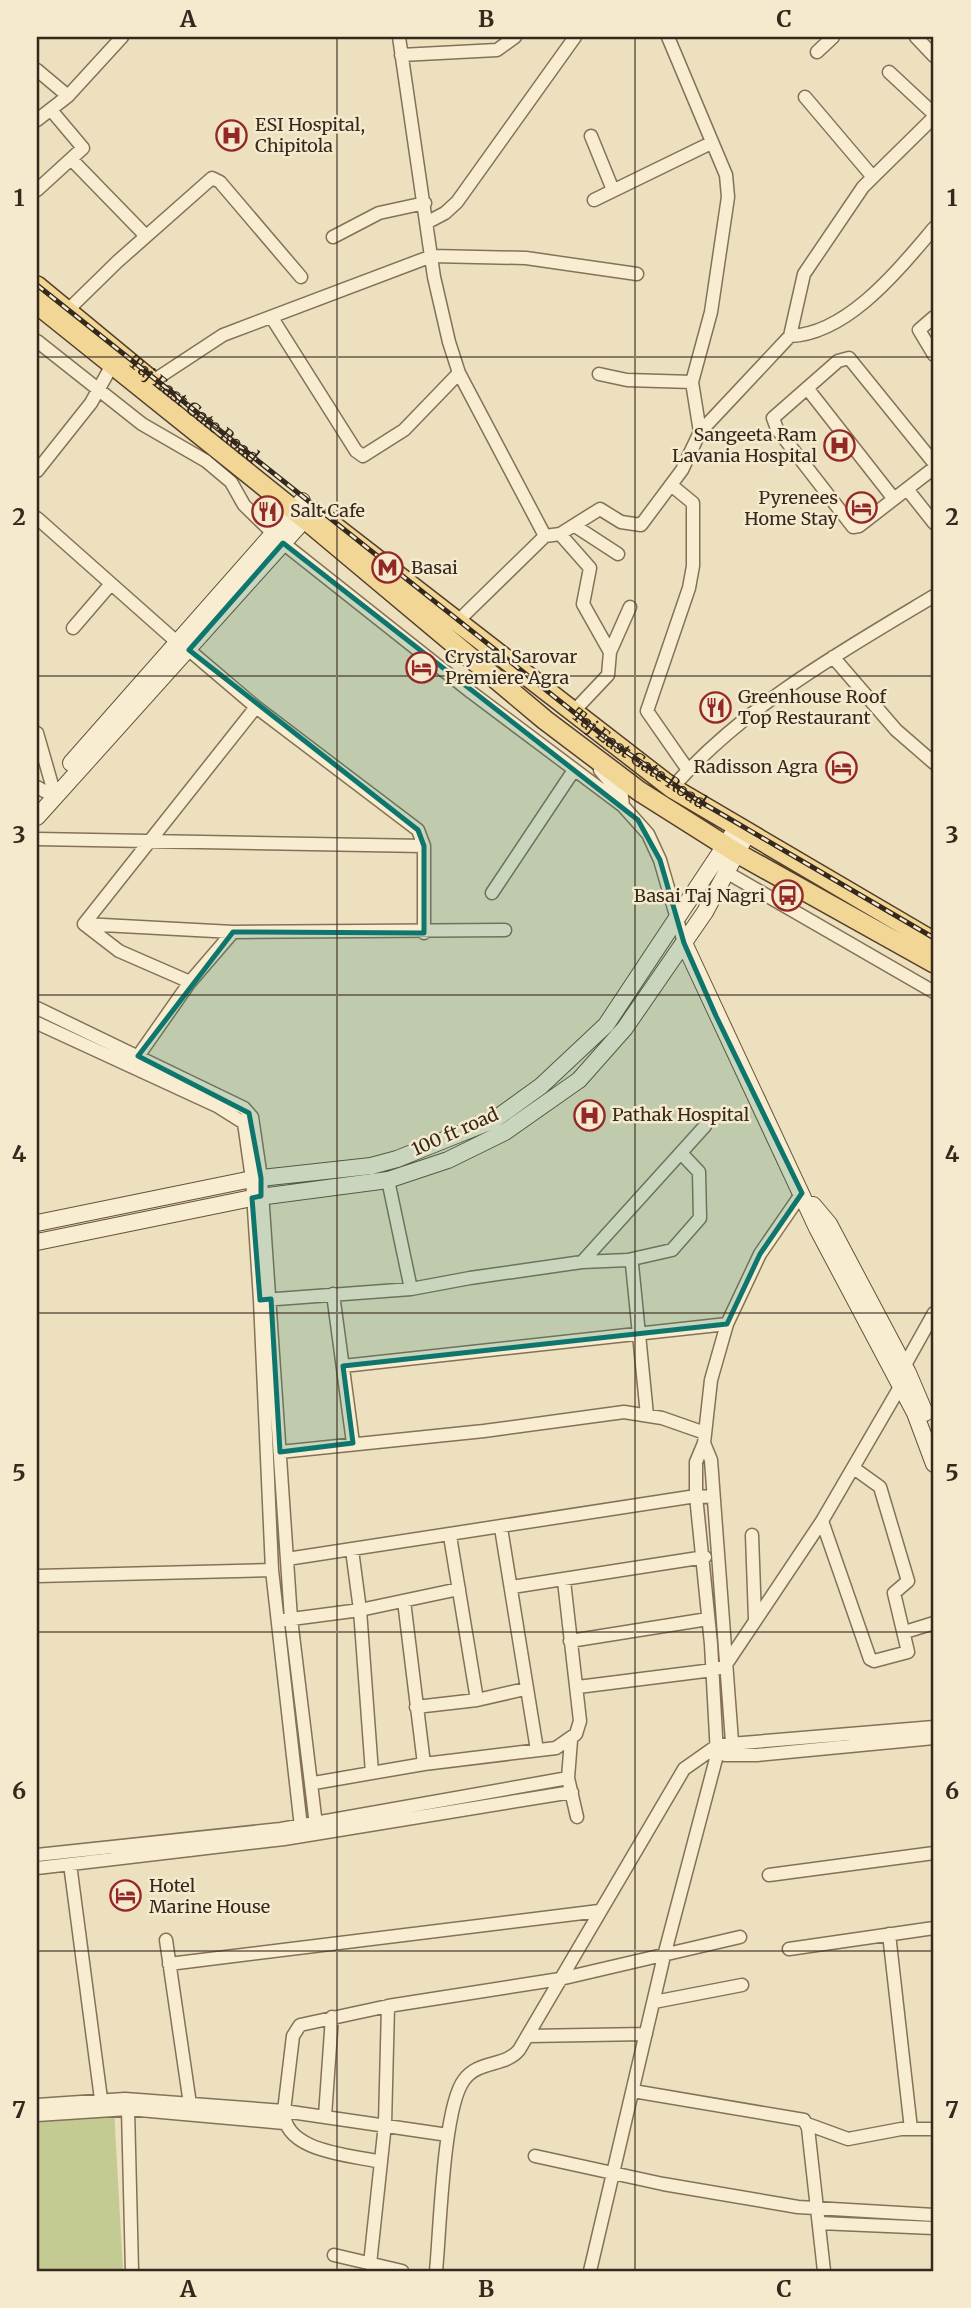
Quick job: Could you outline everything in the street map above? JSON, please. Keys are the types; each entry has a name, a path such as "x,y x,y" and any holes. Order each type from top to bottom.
{"main road":[{"name":"Taj East Gate Road","path":"37,286 303,510 457,622 672,788 934,942"},
{"path":"37,304 112,365 303,510 545,720 639,791 731,849 934,963"},
{"path":"37,817 303,510"},
{"path":"43,792 183,646"},
{"name":"100 ft road","path":"37,1223 256,1178 370,1166 397,1159 494,1119 541,1086 606,1025 677,915 731,849 743,829"},
{"name":"100 ft road","path":"37,1241 257,1197 388,1180 448,1160 505,1132 579,1080 625,1028 684,943 726,872 731,849"},
{"path":"684,943 803,1193 829,1224 934,1434"},
{"path":"903,1376 934,1464"}],"street":[{"path":"37,120 68,96 122,37"},
{"path":"399,37 432,256 449,342 459,373 545,536"},
{"path":"401,55 497,50 514,37"},
{"path":"428,222 445,213 457,202 575,37"},
{"path":"817,52 833,37"},
{"path":"916,37 934,56"},
{"path":"673,38 726,175 728,197 717,283 692,382 700,432"},
{"path":"37,70 68,96"},
{"path":"457,622 545,536 561,534 600,509 621,522 641,525 692,454 700,432 790,336 804,274 872,176 933,123 889,72"},
{"path":"804,97 872,176"},
{"path":"37,190 81,152 82,146 51,110"},
{"path":"591,136 613,190"},
{"path":"594,200 712,143"},
{"path":"72,160 145,236"},
{"path":"67,311 209,179 216,178 301,277"},
{"path":"333,237 379,214 425,203"},
{"path":"790,336 818,332 842,318 891,277 934,228"},
{"path":"153,381 223,335 432,256 526,258 637,274"},
{"path":"934,317 919,330 934,355"},
{"path":"272,318 316,391 356,451 363,456 381,448 404,430 459,373"},
{"path":"37,341 97,391 162,437 191,451 215,468 231,482 244,505 278,539 623,806 648,834 677,915 684,943"},
{"path":"849,358 934,466 859,526 853,527 774,423 778,412 807,388 838,361 849,358"},
{"path":"37,471 97,391 112,365"},
{"path":"599,374 627,380 692,382"},
{"path":"807,388 894,499"},
{"path":"671,485 693,503 693,566 689,589 647,711 688,770"},
{"path":"907,489 934,523"},
{"path":"37,518 110,585 256,707 418,830 424,846 424,933"},
{"path":"575,526 618,554"},
{"path":"561,534 589,564 590,572 583,604 610,652"},
{"path":"73,628 110,585"},
{"path":"672,788 734,727 833,657 934,596"},
{"path":"572,712 608,674 610,652 630,607"},
{"path":"833,657 896,730 934,763"},
{"path":"84,924 256,707"},
{"path":"545,720 604,774 622,796 623,806"},
{"path":"37,733 43,792"},
{"path":"492,893 574,770"},
{"path":"37,839 424,846"},
{"path":"726,872 934,992"},
{"path":"84,924 233,932 424,933 505,930"},
{"path":"84,924 119,951 190,982"},
{"path":"135,1061 190,982 233,932"},
{"path":"37,1008 240,1118 244,1123 256,1178 280,1452 291,1619 318,1828"},
{"path":"37,1023 135,1061"},
{"path":"582,1262 705,1126"},
{"path":"266,1299 411,1289 582,1262 628,1260 672,1250 700,1218 699,1172 681,1153"},
{"path":"388,1180 411,1289"},
{"path":"733,1750 708,1619 700,1557 696,1462 705,1438 711,1380 727,1324 760,1254 803,1193"},
{"path":"628,1260 632,1264 647,1415"},
{"path":"333,1294 353,1443"},
{"path":"266,1299 272,1570 301,1831"},
{"path":"578,1687 719,1668 755,1620 855,1468 934,1313"},
{"path":"342,1366 727,1324"},
{"path":"280,1452 484,1431 624,1412 647,1415 705,1438"},
{"path":"590,2271 664,1956 718,1750 717,1557 711,1460 705,1438"},
{"path":"822,1521 870,1658 874,1661 908,1652 894,1593 908,1581 880,1487 855,1468"},
{"path":"287,1559 696,1496 712,1497"},
{"path":"501,1528 537,1750"},
{"path":"752,1535 755,1620"},
{"path":"450,1536 477,1700"},
{"path":"352,1550 360,1610 372,1773"},
{"path":"512,1587 564,1581 700,1557 717,1557"},
{"path":"37,1576 272,1570"},
{"path":"564,1581 580,1721 571,1740 568,1778 577,1816"},
{"path":"276,1621 360,1610 459,1589"},
{"path":"404,1601 424,1764"},
{"path":"570,1641 708,1619"},
{"path":"905,1632 934,1623"},
{"path":"416,1707 477,1700 525,1689"},
{"path":"733,1750 934,1727"},
{"path":"436,2271 448,2135 462,2081 474,2069 514,2056 674,1782 693,1760 718,1750 934,1738"},
{"path":"313,1783 424,1764 560,1747 571,1740"},
{"path":"37,1868 301,1831 568,1778"},
{"path":"318,1828 572,1792"},
{"path":"37,1855 301,1831"},
{"path":"769,1875 934,1853"},
{"path":"70,1864 102,2099"},
{"path":"169,1964 599,1911"},
{"path":"789,1949 934,1928"},
{"path":"889,1934 911,2129"},
{"path":"381,2162 306,2143 288,2131 284,2117 294,2032 300,2025 388,2006 560,1979 740,1937"},
{"path":"166,1940 190,2104"},
{"path":"654,2002 742,1985"},
{"path":"370,2264 385,2124 388,2006"},
{"path":"325,2116 332,2017"},
{"path":"528,2036 646,2034"},
{"path":"632,2091 799,2118 807,2124 848,2139 911,2129 934,2129"},
{"path":"37,2105 102,2099 190,2104 284,2117"},
{"path":"37,2115 128,2109 284,2117 325,2116 448,2135"},
{"path":"128,2109 132,2271"},
{"path":"807,2124 819,2209 824,2271"},
{"path":"535,2156 614,2174 819,2209 934,2215"},
{"path":"819,2222 934,2228"},
{"path":"334,2255 402,2271"}],"highlighted area":[{"path":"283,543 638,820 660,860 684,943 716,1016 802,1193 760,1254 727,1324 343,1366 353,1443 280,1452 271,1299 260,1300 252,1198 261,1196 261,1178 249,1113 138,1056 233,932 424,933 424,846 418,830 189,650"}],"green space":[{"path":"114,2109 123,2271 37,2271 37,2112"}],"railway":[{"path":"37,285 610,741 694,798 934,938"}],"place":[{"name":"ESI Hospital, Chipitola","path":"232,135"},
{"name":"Sangeeta Ram Lavania Hospital","path":"840,445"},
{"name":"Pyrenees Home Stay","path":"861,508"},
{"name":"Salt Cafe","path":"267,511"},
{"name":"Basai","path":"388,568"},
{"name":"Crystal Sarovar Premiere Agra","path":"422,667"},
{"name":"Greenhouse Roof Top Restaurant","path":"715,707"},
{"name":"Radisson Agra","path":"841,767"},
{"name":"Basai Taj Nagri","path":"788,896"},
{"name":"Pathak Hospital","path":"589,1115"},
{"name":"Hotel Marine House","path":"126,1896"}]}
